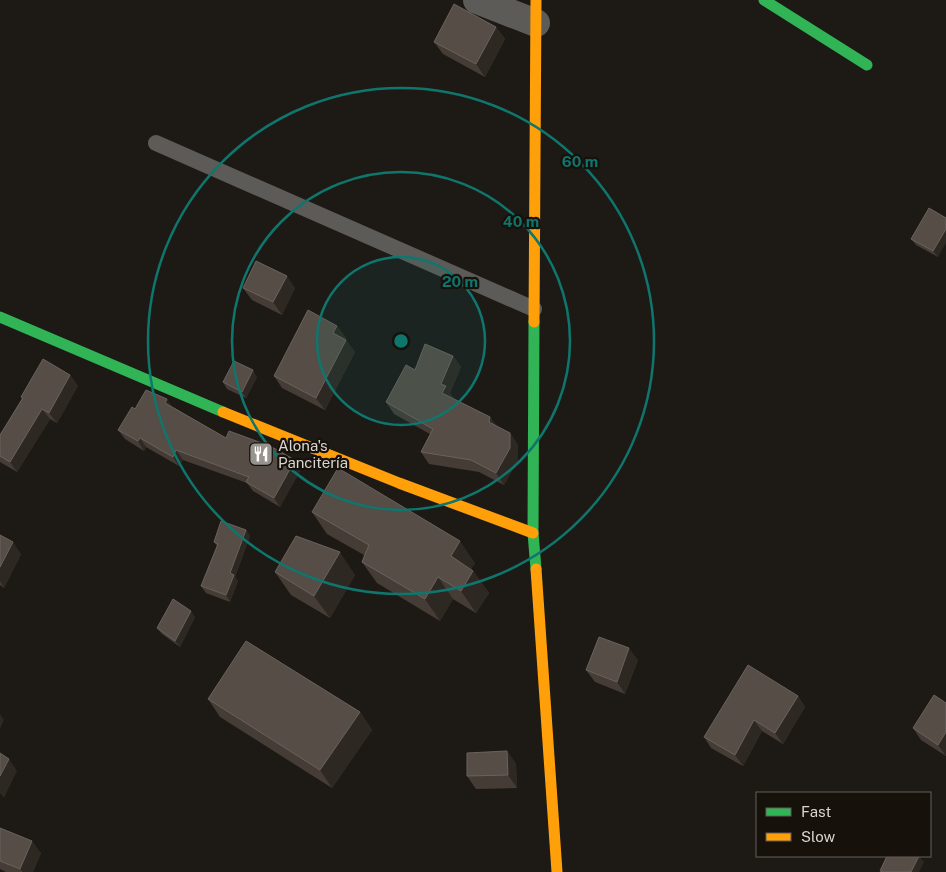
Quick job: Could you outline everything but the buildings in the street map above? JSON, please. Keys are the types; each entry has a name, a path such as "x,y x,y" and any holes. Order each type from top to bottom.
{"street":[{"path":"477,0 536,11 533,533 557,872"},
{"path":"764,0 867,65"},
{"path":"0,318 126,373 402,485 533,533"}],"lane":[{"path":"156,143 534,309"}],"traffic: fast":[{"path":"764,0 867,65"},
{"path":"0,317 223,412"},
{"path":"534,322 533,533 536,569"}],"traffic: slow":[{"path":"534,322 536,0"},
{"path":"223,412 399,483 533,533"},
{"path":"536,569 557,872"}],"place":[{"name":"Alona's Pancitería","path":"261,454"}]}
